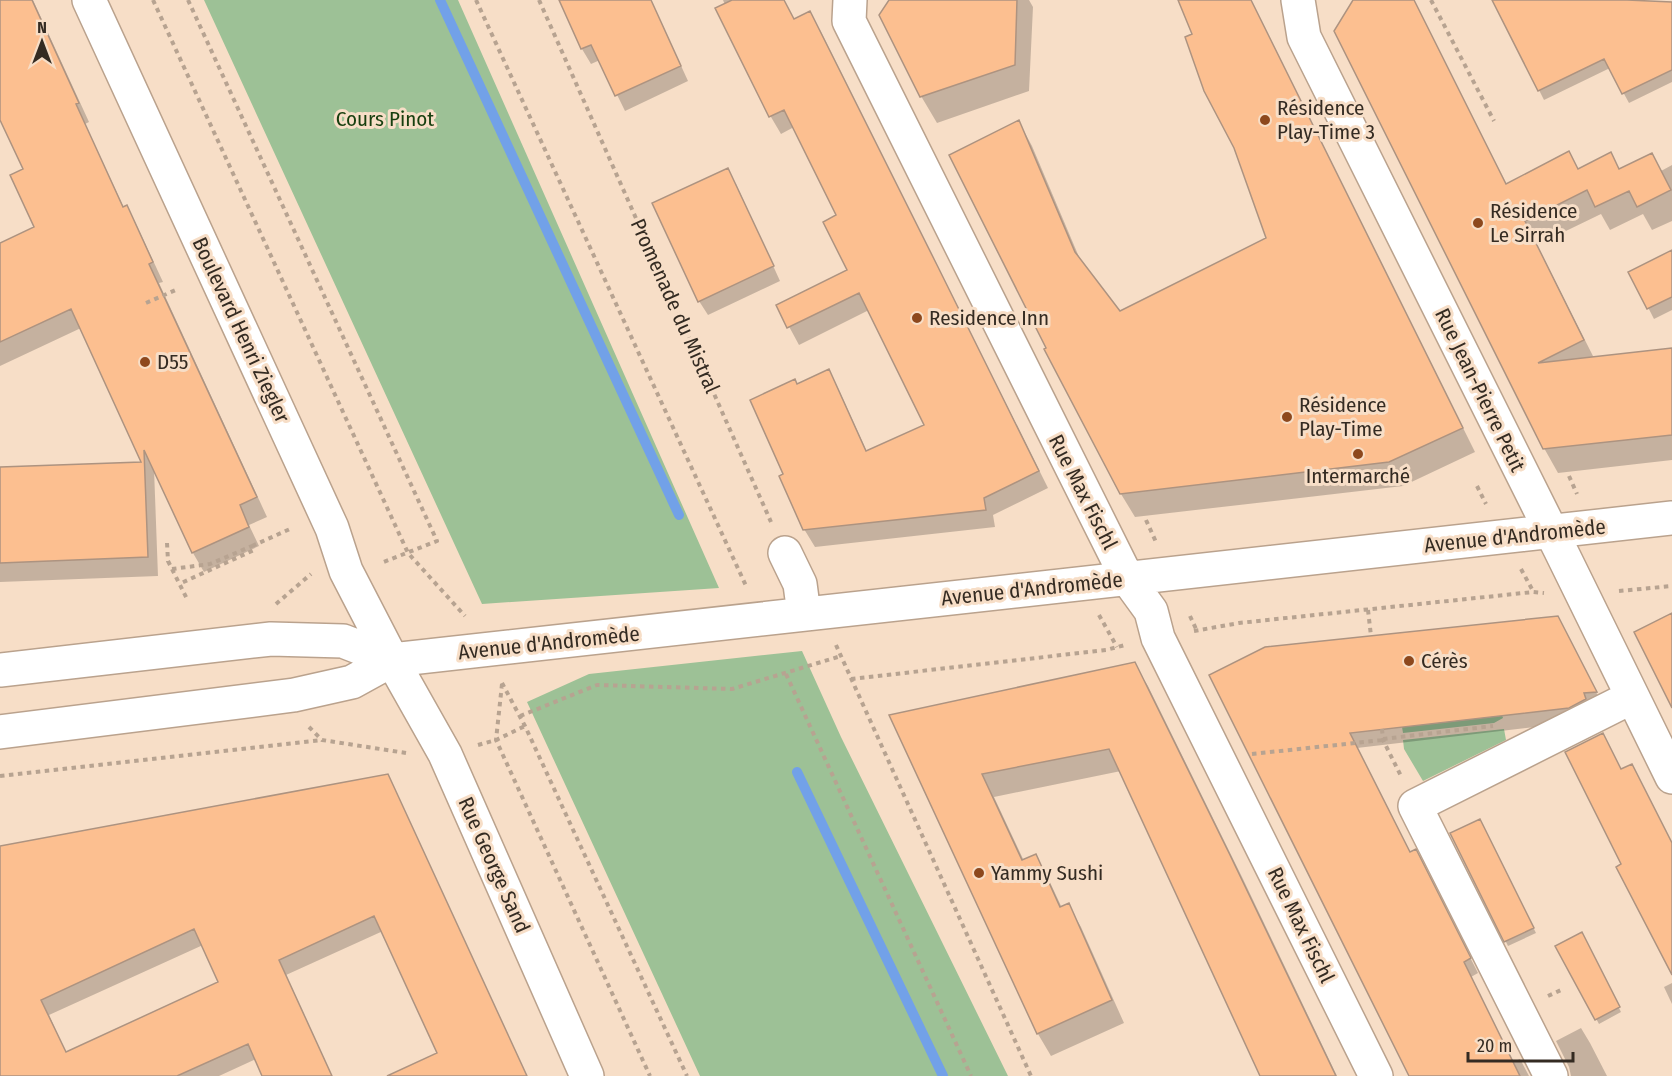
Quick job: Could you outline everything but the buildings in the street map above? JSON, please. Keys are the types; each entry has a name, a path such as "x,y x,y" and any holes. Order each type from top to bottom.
{"street":[{"name":"Boulevard Henri Ziegler","path":"89,0 332,528 346,571 392,660"},
{"name":"Rue Max Fischl","path":"850,0 849,21 1126,578 1150,611 1158,638 1376,1076"},
{"name":"Rue Jean-Pierre Petit","path":"1298,0 1304,37 1672,777"},
{"name":"Avenue d'Andromède","path":"0,732 294,695 352,682 392,660 1672,518"},
{"path":"785,553 812,613"},
{"name":"Avenue d'Andromède","path":"0,670 271,639 343,641 392,660"},
{"name":"Rue George Sand","path":"392,660 445,754 587,1076"},
{"path":"1551,1076 1415,806 1632,697"}],"path":[{"path":"153,0 408,554 472,623"},
{"path":"188,0 437,541 373,566"},
{"path":"476,0 748,591"},
{"name":"Promenade du Mistral","path":"539,0 785,553"},
{"path":"1431,0 1494,121"},
{"path":"146,303 178,289"},
{"path":"1477,486 1489,509"},
{"path":"172,568 210,564 291,529"},
{"path":"167,543 168,561 188,601"},
{"path":"179,584 254,550 252,546"},
{"path":"1612,591 1672,586"},
{"path":"1191,632 1239,623 1520,594"},
{"path":"1095,608 1117,647"},
{"path":"1368,610 1371,636"},
{"path":"812,613 841,656 852,679 1031,1076"},
{"path":"852,679 1106,650"},
{"path":"520,716 597,685 732,689 841,656"},
{"path":"786,674 971,1076"},
{"path":"650,1076 496,740 502,682 520,716 687,1076"},
{"path":"1242,755 1509,724 1515,756"},
{"path":"1382,729 1383,739 1415,806"},
{"path":"0,776 322,740"}],"green space":[{"name":"Cours Pinot","path":"204,0 458,0 719,588 482,604"},
{"path":"802,651 841,737 1008,1076 700,1076 527,702 589,674"},
{"path":"1502,715 1503,718 1494,723 1403,733 1402,727"},
{"path":"1504,729 1506,740 1423,781 1404,749 1403,740"}],"waterway":[{"path":"440,0 679,515"},
{"path":"797,772 943,1076"}],"place":[{"name":"Résidence Play-Time 3","path":"1265,120"},
{"name":"Résidence Le Sirrah","path":"1478,223"},
{"name":"Residence Inn","path":"917,318"},
{"name":"D55","path":"145,362"},
{"name":"Résidence Play-Time","path":"1287,417"},
{"name":"Intermarché","path":"1358,454"},
{"name":"Cérès","path":"1409,661"},
{"name":"Yammy Sushi","path":"979,873"}]}
